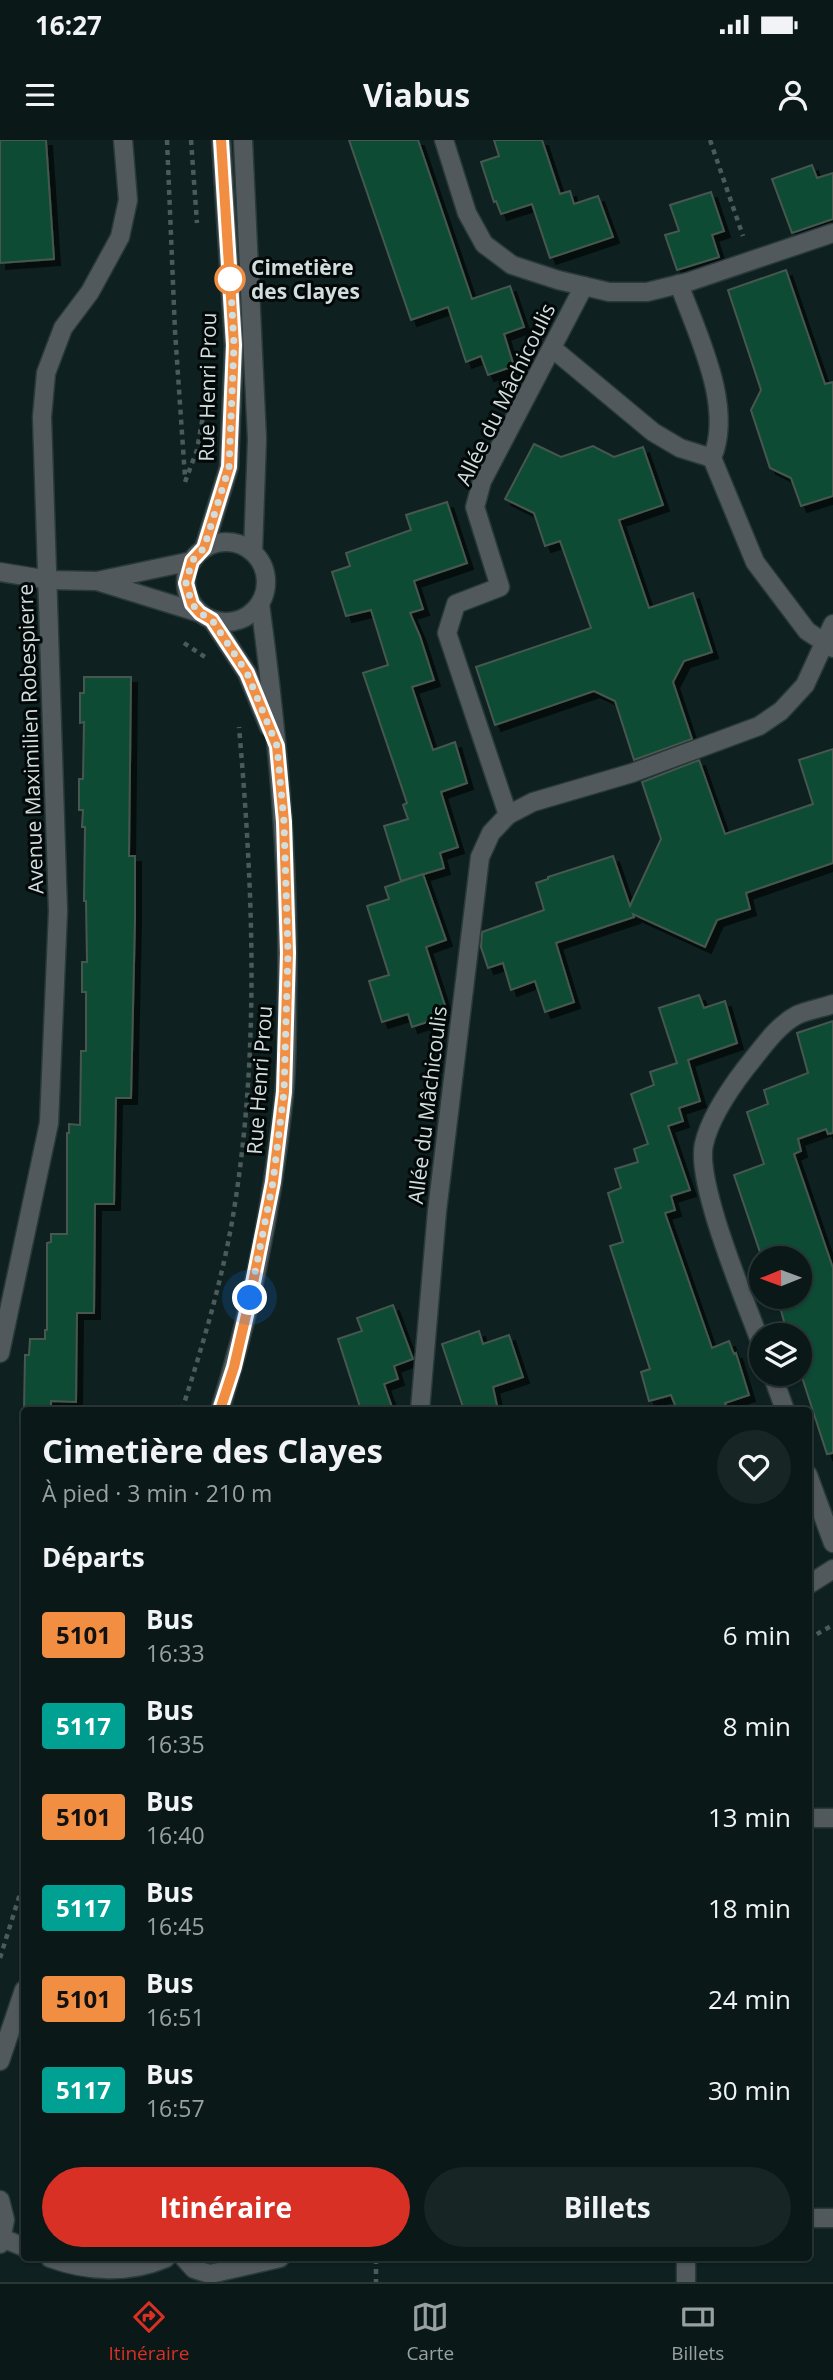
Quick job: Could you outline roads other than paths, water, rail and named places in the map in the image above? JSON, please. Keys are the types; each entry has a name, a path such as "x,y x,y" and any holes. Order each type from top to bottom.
{"street":[{"name":"Avenue Maximilien Robespierre","path":"0,1353 49,1123 58,911 42,417 46,373 62,328 90,292 120,236 128,200 123,140"},
{"name":"Rue Henri Prou","path":"198,555 229,467 234,345 221,140"},
{"name":"Rue Henri Prou","path":"243,140 257,439 253,552"},
{"path":"444,140 467,213 484,244 512,265 558,280 609,292 647,292 833,233"},
{"path":"679,284 717,391 719,442 712,458 755,562 807,631 829,645"},
{"name":"Allée du Mâchicoulis","path":"508,815 447,633 456,604 500,587 475,507 482,481 584,286"},
{"path":"552,348 653,432 680,447 712,458"},
{"path":"0,572 49,580 97,581 198,555 216,543 230,542 253,552 265,571 265,594 251,614 239,621 225,623 97,581"},
{"path":"198,555 186,583 192,604 206,616"},
{"name":"Rue Henri Prou","path":"221,1407 234,1367 261,1252 284,1092 288,953 284,822 260,604"},
{"name":"Rue Henri Prou","path":"206,616 247,673 277,746"},
{"name":"Allée du Mâchicoulis","path":"420,1407 437,1211 480,857 491,832 508,815 533,802 632,773 759,726 781,711 805,685 829,645 833,624"},
{"path":"753,1323 717,1222 703,1170 703,1145 714,1117 743,1073 774,1034 797,1015 833,1004"},
{"path":"776,1386 784,1407"},
{"path":"812,1486 833,1543"},
{"path":"812,1582 833,1569"},
{"path":"812,1818 833,1818"},
{"path":"0,2061 21,1999"},
{"path":"0,2200 5,2220 1,2241 21,2246"},
{"path":"812,2218 833,2218"},
{"path":"58,2261 69,2265 114,2270 147,2266 159,2261"},
{"path":"187,2261 194,2269 210,2274 266,2261"},
{"path":"686,2261 687,2282"}],"place":[{"name":"Cimetière des Clayes","path":"230,279"}]}
